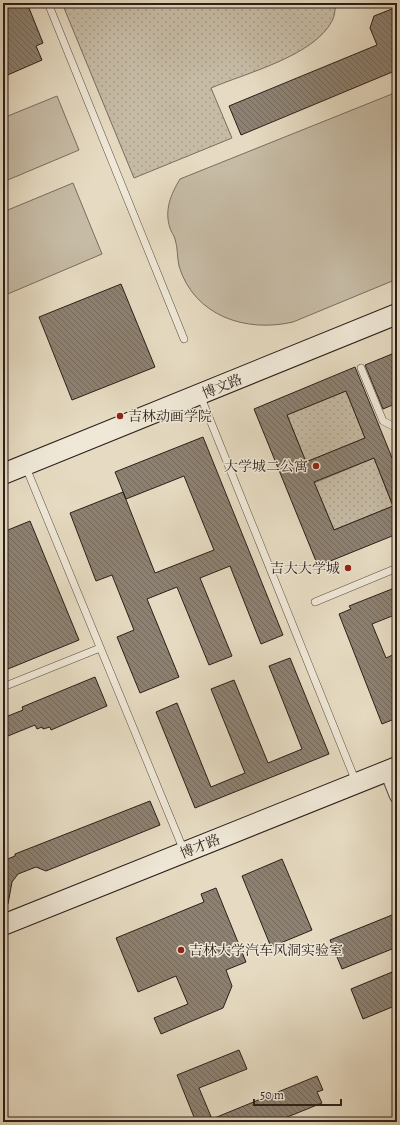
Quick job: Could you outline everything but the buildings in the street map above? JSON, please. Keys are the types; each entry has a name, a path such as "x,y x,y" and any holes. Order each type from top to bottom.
{"street":[{"name":"博文路","path":"3,474 397,314"},
{"name":"博才路","path":"3,925 392,769"},
{"path":"392,769 397,796"}],"lane":[{"path":"48,3 184,339"},
{"path":"361,368 383,421 397,428"},
{"path":"200,394 356,784"},
{"path":"25,465 184,852"},
{"path":"315,602 397,568"},
{"path":"3,687 100,648"}],"shaded area":[{"path":"62,3 336,3 332,21 323,33 310,44 295,54 278,62 211,88 232,138 134,178"},
{"path":"397,92 397,279 293,322 275,325 257,325 240,322 224,317 209,309 186,283 179,266 175,238 168,221 169,202 180,179"},
{"path":"57,96 79,150 3,182 3,118"},
{"path":"73,183 102,254 3,296 3,212"},
{"path":"346,391 365,438 306,462 287,415"},
{"path":"374,458 393,506 334,530 314,483"}],"place":[{"name":"吉林动画学院","path":"120,416"},
{"name":"大学城二公寓","path":"316,466"},
{"name":"吉大大学城","path":"348,568"},
{"name":"吉林大学汽车风洞实验室","path":"181,950"}]}
